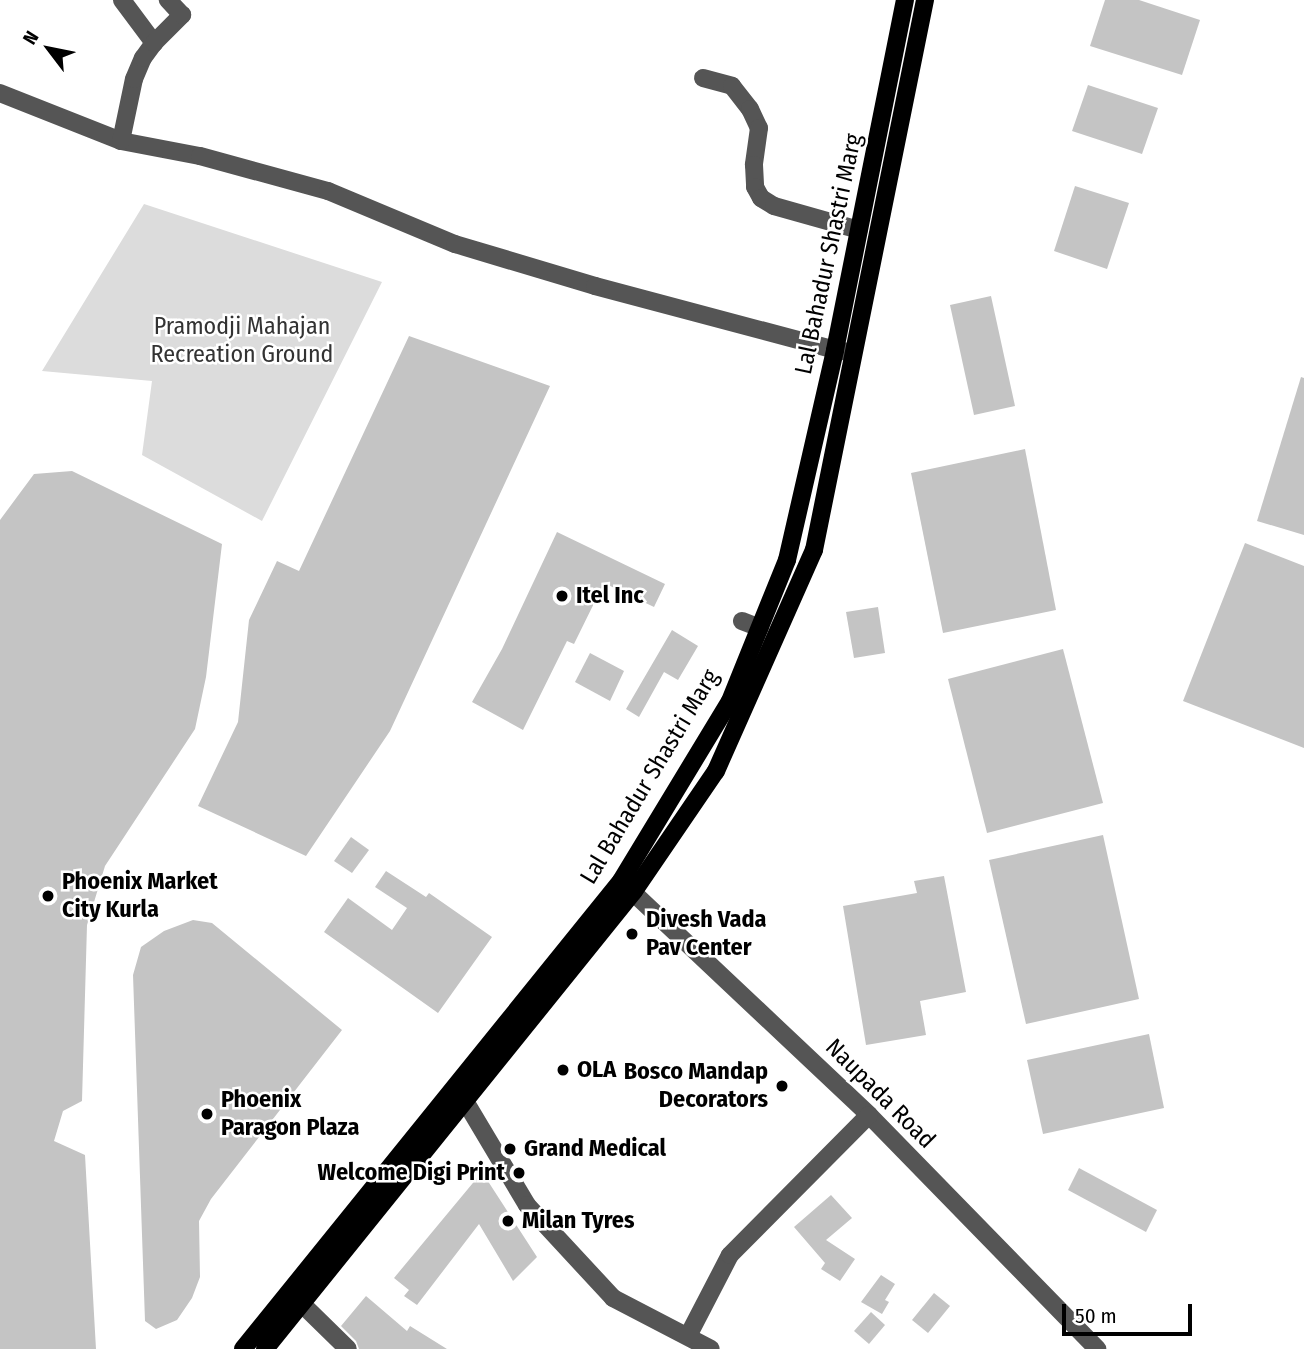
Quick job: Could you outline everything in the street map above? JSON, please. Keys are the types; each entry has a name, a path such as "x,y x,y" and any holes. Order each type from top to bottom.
{"main road":[{"name":"Lal Bahadur Shastri Marg","path":"243,1349 627,886 730,701 790,547 835,350 905,0"},
{"name":"Lal Bahadur Shastri Marg","path":"265,1349 465,1101 716,771 814,550 925,0"},
{"path":"790,547 814,550"}],"street":[{"path":"122,0 154,43"},
{"path":"121,141 134,79 154,43 182,15 168,0"},
{"path":"703,78 732,86 750,109 759,128 754,165 755,187 761,198 774,206 859,230"},
{"path":"0,93 121,141 200,156 328,191 455,244 595,286 835,350 853,352"},
{"path":"742,621 760,628"},
{"name":"Naupada Road","path":"627,886 869,1115 1097,1349"},
{"path":"465,1101 527,1205 613,1298 711,1349"},
{"path":"688,1336 730,1255 869,1115"},
{"path":"302,1304 348,1349"}],"green space":[{"name":"Pramodji Mahajan Recreation Ground","path":"144,204 382,282 262,521 142,455 152,381 42,371"}],"building":[{"path":"1105,0 1139,0 1200,20 1182,75 1090,46"},
{"path":"1088,85 1158,108 1142,154 1072,131"},
{"path":"1075,186 1129,203 1107,269 1054,251"},
{"path":"991,296 1015,406 974,415 950,305"},
{"path":"409,336 550,386 390,731 306,856 198,806 238,722 249,620 277,561 299,571"},
{"path":"1301,377 1304,378 1304,535 1257,521"},
{"path":"1025,449 1056,610 943,633 911,473"},
{"name":"Phoenix Market City Kurla","path":"72,471 222,544 206,677 195,729 105,866 87,925 82,1101 63,1111 54,1141 85,1155 96,1349 0,1349 0,520 34,474"},
{"name":"Itel Inc","path":"557,532 665,584 654,607 604,583 574,644 567,641 523,730 472,702 502,649"},
{"path":"1245,543 1304,566 1304,748 1183,701"},
{"path":"878,607 885,653 854,658 846,612"},
{"path":"672,630 698,646 678,680 664,672 639,717 626,709"},
{"path":"1063,649 1103,803 987,833 948,679"},
{"path":"590,653 624,671 610,701 575,682"},
{"path":"1103,835 1139,999 1026,1024 989,860"},
{"path":"351,837 369,850 352,873 334,861"},
{"path":"386,871 426,897 429,893 492,937 438,1013 324,932 348,898 392,930 407,908 375,887"},
{"path":"944,876 966,992 920,1001 926,1035 866,1045 843,906 917,893 914,881"},
{"name":"Phoenix Paragon Plaza","path":"193,920 212,923 342,1030 211,1199 199,1221 200,1277 192,1298 177,1320 156,1329 145,1321 133,975 141,947 164,931"},
{"path":"1149,1034 1164,1108 1043,1134 1027,1060"},
{"path":"1079,1168 1157,1210 1146,1232 1068,1190"},
{"path":"482,1172 537,1257 513,1281 479,1224 417,1305 404,1296 409,1290 394,1278"},
{"path":"831,1195 852,1218 826,1240 855,1259 840,1281 821,1269 825,1263 794,1227"},
{"path":"881,1275 895,1284 885,1300 889,1302 882,1314 861,1302"},
{"path":"934,1293 950,1306 928,1333 912,1320"},
{"path":"366,1296 407,1331 410,1326 447,1349 359,1349 356,1341 341,1326"},
{"path":"871,1312 885,1325 869,1344 854,1331"}],"place":[{"name":"Itel Inc","path":"562,596"},
{"name":"Phoenix Market City Kurla","path":"48,896"},
{"name":"Divesh Vada Pav Center","path":"632,934"},
{"name":"OLA","path":"563,1070"},
{"name":"Bosco Mandap Decorators","path":"782,1086"},
{"name":"Phoenix Paragon Plaza","path":"207,1114"},
{"name":"Grand Medical","path":"510,1149"},
{"name":"Welcome Digi Print","path":"519,1173"},
{"name":"Milan Tyres","path":"508,1221"}]}
